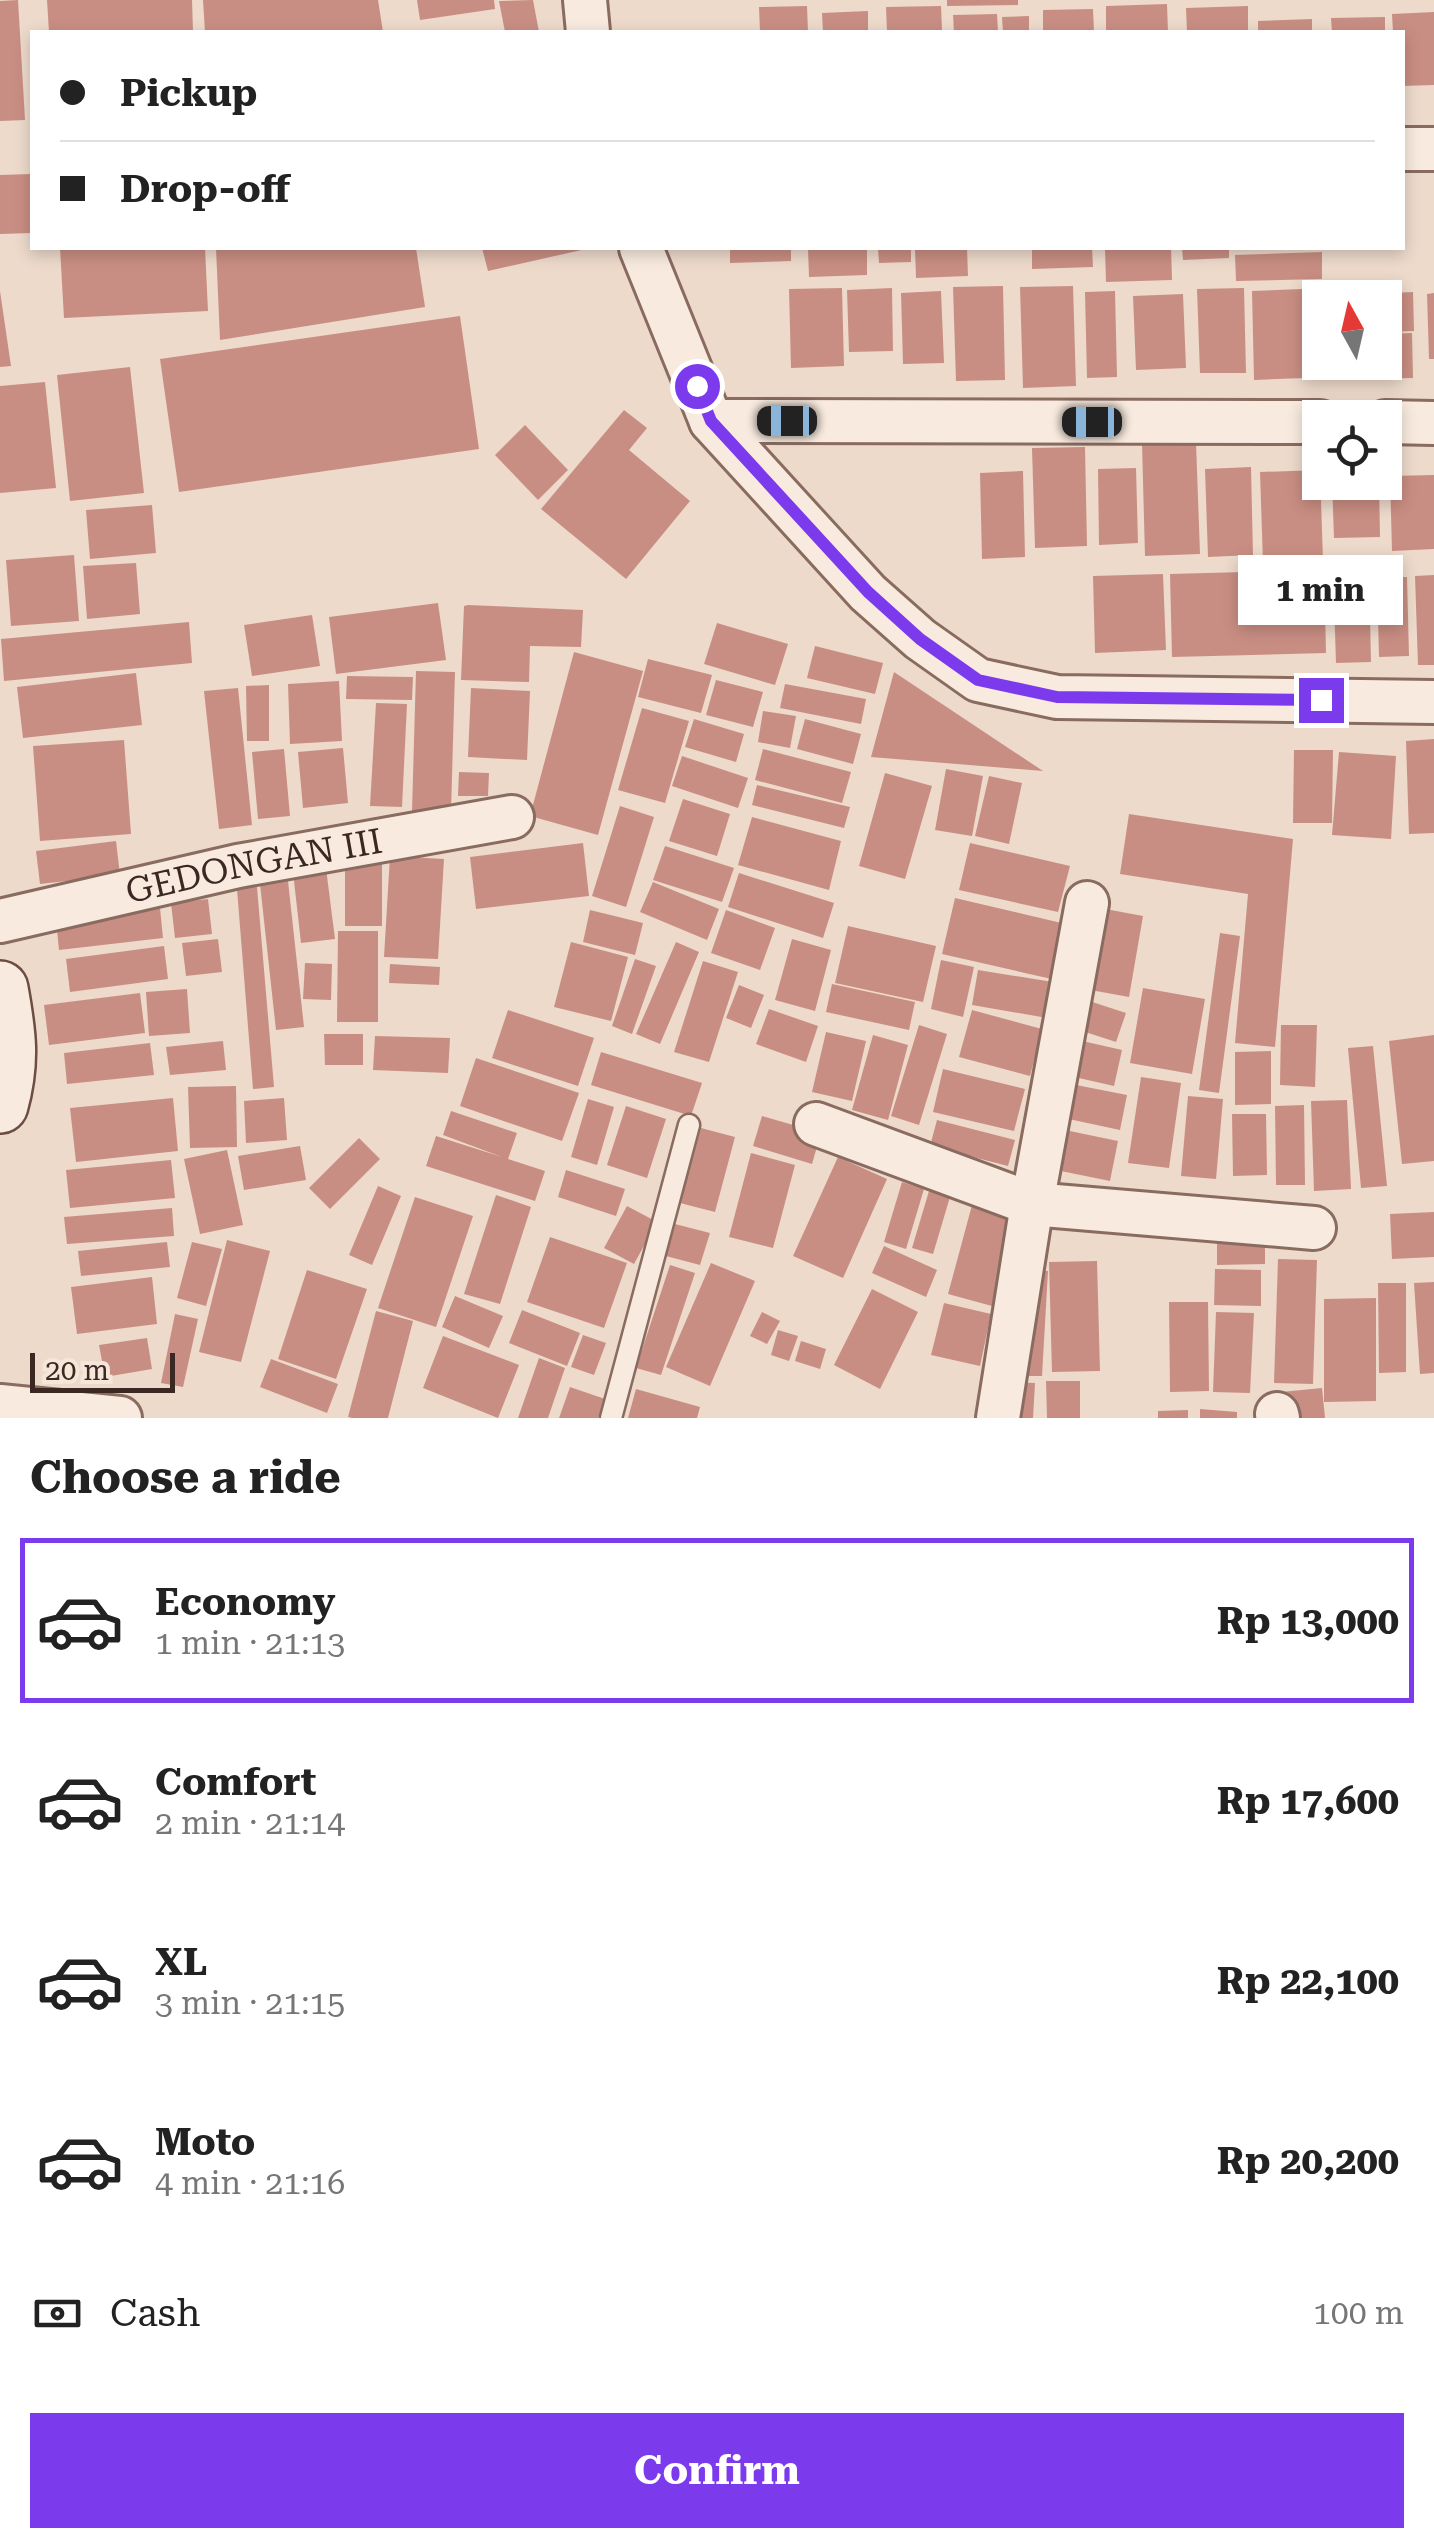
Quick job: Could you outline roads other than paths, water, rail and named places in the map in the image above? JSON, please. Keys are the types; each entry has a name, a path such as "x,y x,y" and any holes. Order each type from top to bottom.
{"main road":[{"path":"0,989 9,1034 8,1074 0,1105"}],"street":[{"path":"585,0 588,30"},
{"path":"1405,149 1434,149"},
{"path":"641,250 711,421 868,592 920,639 978,680 1057,697 1434,702"},
{"path":"711,421 1302,422"},
{"path":"1402,422 1434,422"},
{"name":"GEDONGAN III","path":"0,921 238,866 512,818"},
{"path":"998,1418 1087,903"},
{"path":"816,1124 1032,1204 1314,1228"},
{"path":"0,1406 120,1418"}],"lane":[{"path":"611,1418 689,1125"}]}
